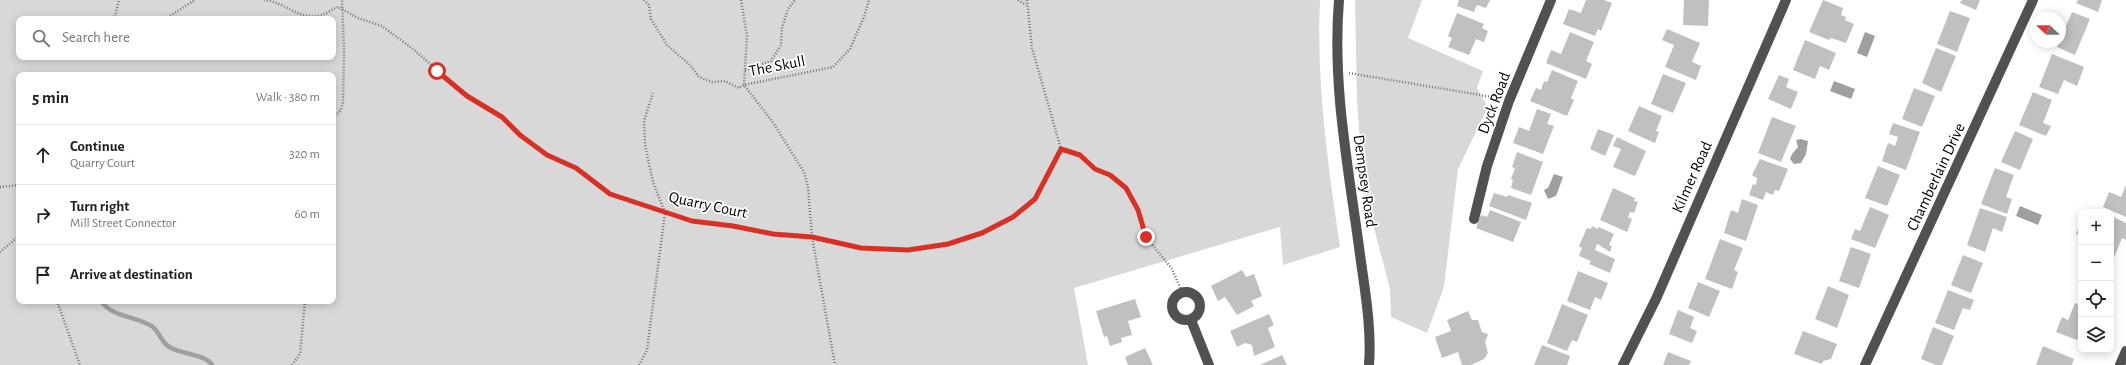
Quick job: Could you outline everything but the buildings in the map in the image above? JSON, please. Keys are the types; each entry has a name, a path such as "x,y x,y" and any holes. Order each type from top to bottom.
{"street":[{"name":"Dempsey Road","path":"1339,0 1337,32 1342,121 1368,327 1369,365"},
{"name":"Dyck Road","path":"1474,219 1486,166 1509,101 1552,0"},
{"name":"Kilmer Road","path":"1623,365 1656,299 1786,0"},
{"name":"Chamberlain Drive","path":"1865,365 2033,0"},
{"path":"1182,292 1195,296 1200,304 1198,313 1191,320 1181,320 1176,317 1172,310 1172,301 1182,292"},
{"path":"1191,320 1209,365"},
{"path":"2120,365 2126,351"}],"path":[{"path":"115,16 119,0"},
{"path":"170,16 195,0"},
{"path":"264,0 275,0 306,16 318,16 338,7 342,9"},
{"path":"336,115 341,110 343,102 344,51 342,0"},
{"name":"The Skull","path":"644,0 649,5 651,19 666,45 690,65 699,77 712,82 725,81 739,88 744,85 833,67 850,49 864,18 869,0"},
{"path":"741,0 747,36 744,85 772,121 804,172 808,187 812,237 835,365"},
{"path":"745,70 771,62 781,46 782,28 788,9 795,0"},
{"path":"1018,0 1026,5"},
{"path":"1027,0 1026,5 1032,48 1061,149 1080,155 1095,169 1110,175 1126,188 1138,210 1146,237 1172,269 1182,292"},
{"name":"Quarry Court","path":"342,9 358,18 382,26 413,49 467,96 502,117 520,135 547,155 576,168 610,194 692,221 733,226 773,234 812,237 861,248 908,250 948,244 982,233 1013,217 1035,199 1061,149"},
{"path":"1338,71 1509,101"},
{"path":"639,365 647,350 666,213 653,182 645,145 644,121 653,93"},
{"path":"0,187 16,185"},
{"path":"0,252 16,239"},
{"path":"58,304 80,365"},
{"path":"292,365 300,354 305,304"}],"shaded area":[{"path":"0,0 1320,0 1319,31 1321,93 1327,154 1340,247 1283,265 1280,227 1074,288 1088,365 0,365"},
{"path":"1355,0 1422,0 1408,38 1483,71 1477,88 1488,107 1458,169 1444,287 1427,333 1391,317 1390,289 1363,186 1357,100"},
{"path":"1865,32 1875,36 1867,57 1857,53"},
{"path":"1834,81 1855,89 1851,99 1830,91"},
{"path":"1801,139 1808,141 1806,154 1801,163 1794,164 1790,159 1798,147 1796,140"},
{"path":"1554,174 1563,177 1556,196 1548,199 1544,190 1548,188"},
{"path":"2020,206 2042,215 2038,225 2016,216"}],"waterway":[{"path":"104,304 112,311 140,320 153,327 158,332 165,344 171,348 205,359 212,365"}],"route":[{"path":"437,71 467,96 491,112 502,117 520,135 547,155 576,168 610,194 692,221 733,226 773,234 812,237 861,248 908,250 948,244 982,233 1013,217 1035,199 1061,149 1080,155 1095,169 1110,175 1126,188 1138,210 1146,237"}]}
